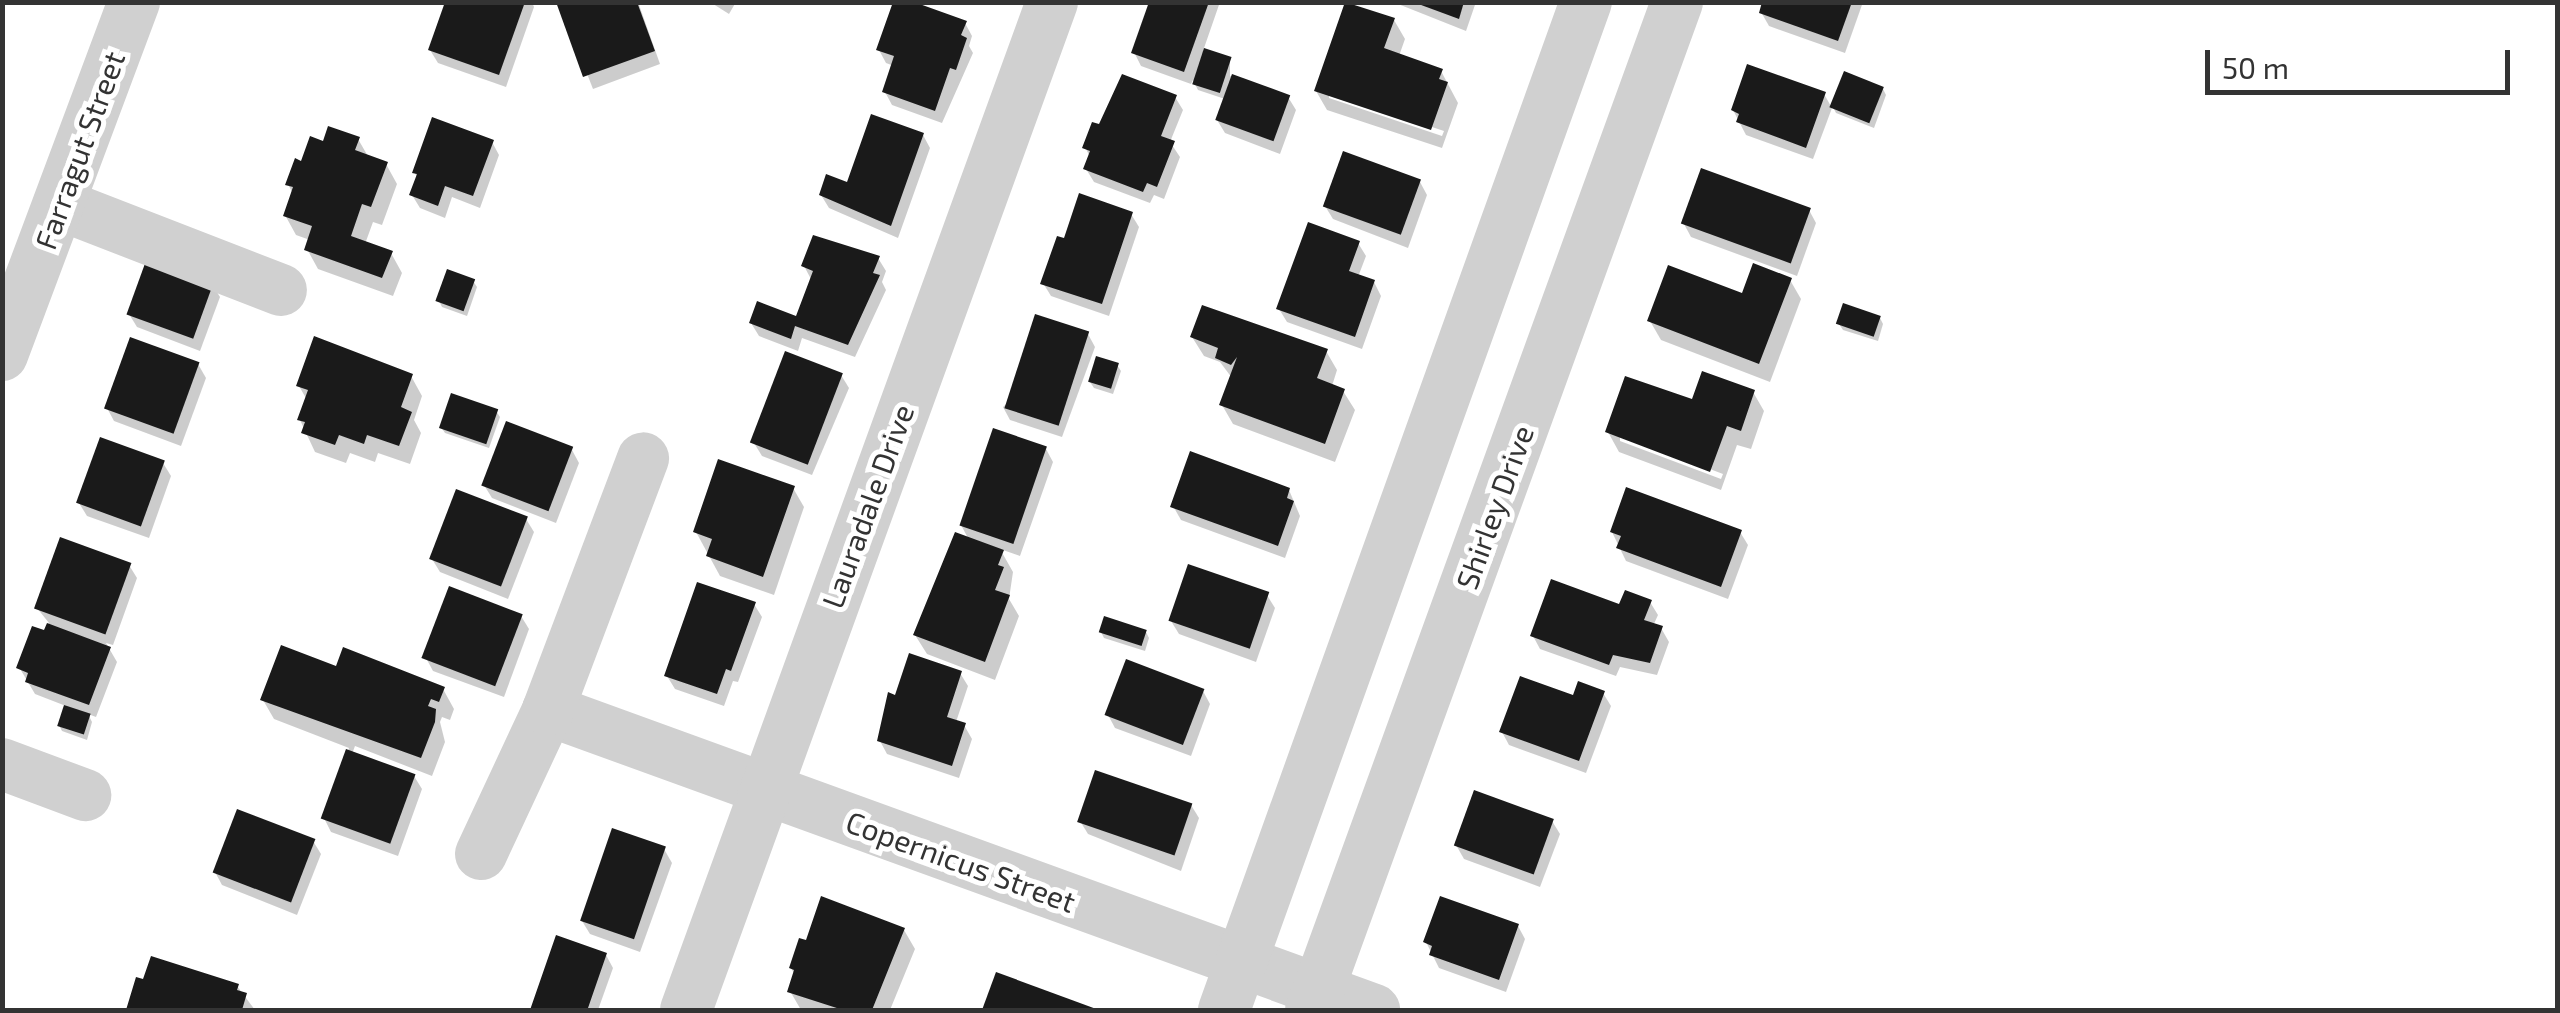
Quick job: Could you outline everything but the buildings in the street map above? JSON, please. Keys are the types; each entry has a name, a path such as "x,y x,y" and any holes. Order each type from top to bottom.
{"street":[{"name":"Farragut Street","path":"2,354 134,2"},
{"name":"Lauradale Drive","path":"686,1010 1052,2"},
{"path":"1233,987 1586,2"},
{"name":"Shirley Drive","path":"1315,1000 1676,2"},
{"path":"59,204 281,290"},
{"path":"481,854 548,710 643,458"},
{"name":"Copernicus Street","path":"548,710 764,789 1233,987 1374,1010"},
{"path":"2,764 85,795"}]}
